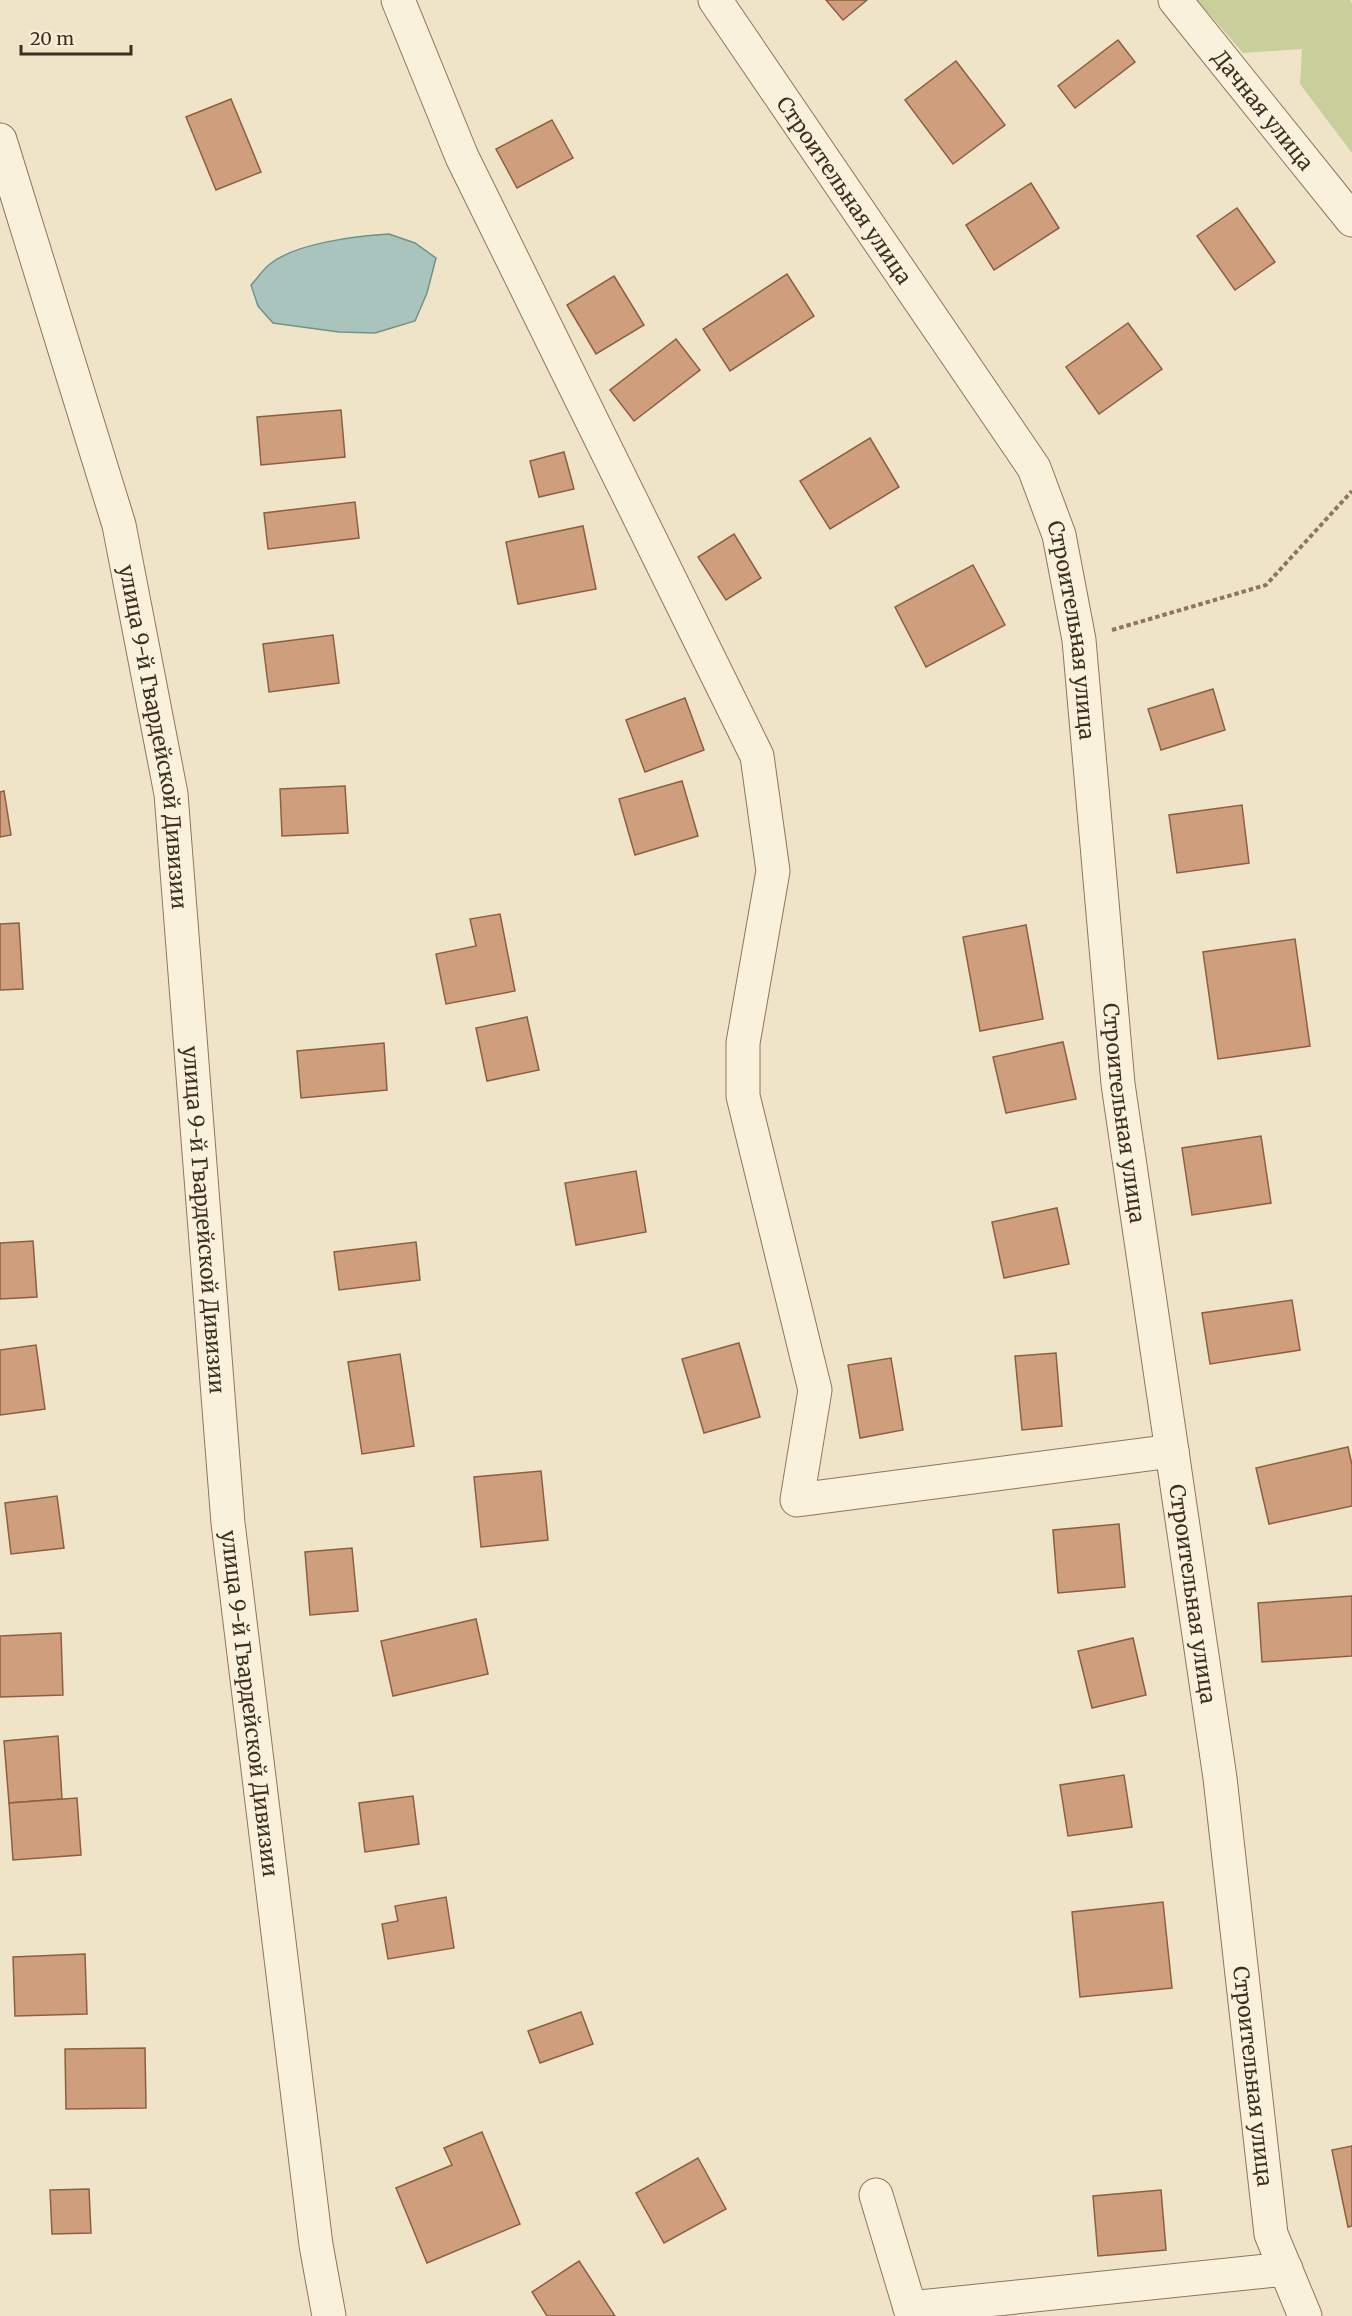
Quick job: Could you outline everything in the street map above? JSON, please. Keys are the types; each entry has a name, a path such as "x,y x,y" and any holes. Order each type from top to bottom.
{"street":[{"path":"398,0 462,157 757,756 772,871 743,1043 743,1096 815,1390 797,1500 1172,1451"},
{"name":"Строительная улица","path":"715,0 1034,468 1059,535 1079,640 1118,1084 1220,1778 1271,2234 1305,2316"},
{"name":"Дачная улица","path":"1174,0 1352,220"},
{"name":"улица 9-й Гвардейской Дивизии","path":"0,140 119,525 171,794 228,1523 316,2245 329,2316"},
{"path":"876,2195 912,2312 1286,2269"}],"path":[{"path":"1079,640 1266,585 1352,491"}],"green space":[{"path":"1197,0 1350,0 1352,3 1352,153 1300,84 1302,49 1243,53"}],"water":[{"path":"389,234 415,243 436,258 427,293 415,321 375,333 339,332 273,323 258,306 251,285 267,266 281,257 327,242"}],"building":[{"path":"826,0 867,0 843,20"},
{"path":"1118,40 1135,62 1075,108 1058,86"},
{"path":"956,61 1005,125 953,164 905,100"},
{"path":"231,99 261,172 216,190 186,117"},
{"path":"552,120 573,158 517,188 496,149"},
{"path":"1031,183 1059,228 994,270 966,225"},
{"path":"1237,208 1275,262 1235,290 1197,236"},
{"path":"787,274 814,316 730,371 703,329"},
{"path":"614,276 644,325 596,354 567,305"},
{"path":"1128,323 1162,369 1099,414 1066,367"},
{"path":"676,339 700,370 634,421 610,390"},
{"path":"341,410 345,457 261,465 257,417"},
{"path":"870,438 899,487 830,529 800,481"},
{"path":"564,452 574,489 539,497 530,461"},
{"path":"355,502 359,538 268,549 264,513"},
{"path":"583,526 596,589 518,604 506,542"},
{"path":"734,534 761,578 726,600 698,557"},
{"path":"973,565 1005,625 926,667 895,607"},
{"path":"333,635 339,683 269,692 263,644"},
{"path":"1213,689 1225,730 1161,750 1148,709"},
{"path":"685,698 704,750 645,772 626,720"},
{"path":"682,781 698,836 635,855 619,799"},
{"path":"345,786 348,833 282,836 280,789"},
{"path":"4,791 11,835 0,837 0,792"},
{"path":"1242,805 1249,863 1177,873 1169,815"},
{"path":"500,914 515,991 446,1004 436,954 476,946 470,919"},
{"path":"19,923 23,989 0,990 0,924"},
{"path":"1026,925 1043,1019 980,1031 963,937"},
{"path":"1295,939 1310,1046 1218,1059 1203,952"},
{"path":"527,1017 539,1070 487,1081 476,1028"},
{"path":"1063,1042 1076,1099 1006,1113 993,1057"},
{"path":"384,1043 387,1090 301,1098 297,1051"},
{"path":"1261,1136 1271,1203 1192,1215 1182,1148"},
{"path":"636,1171 646,1232 576,1245 565,1183"},
{"path":"1057,1208 1069,1264 1004,1278 992,1222"},
{"path":"33,1241 37,1297 0,1299 0,1243"},
{"path":"416,1242 420,1280 339,1290 334,1252"},
{"path":"1292,1300 1300,1350 1210,1364 1202,1313"},
{"path":"739,1343 760,1417 704,1433 682,1359"},
{"path":"36,1345 45,1409 0,1415 0,1350"},
{"path":"1056,1353 1062,1426 1022,1430 1015,1356"},
{"path":"400,1354 414,1446 362,1454 348,1362"},
{"path":"891,1358 903,1430 860,1438 848,1365"},
{"path":"1348,1447 1352,1465 1352,1506 1269,1524 1256,1468"},
{"path":"541,1471 548,1540 481,1547 474,1477"},
{"path":"57,1496 64,1548 11,1554 5,1503"},
{"path":"1119,1524 1125,1587 1058,1593 1053,1530"},
{"path":"352,1548 358,1611 310,1615 305,1552"},
{"path":"1352,1596 1352,1656 1262,1662 1258,1603"},
{"path":"476,1619 488,1674 393,1696 381,1641"},
{"path":"61,1633 63,1695 0,1697 0,1636"},
{"path":"1133,1638 1146,1695 1092,1708 1078,1651"},
{"path":"58,1736 62,1799 9,1803 4,1741"},
{"path":"1124,1775 1132,1827 1068,1836 1060,1785"},
{"path":"413,1796 419,1844 365,1852 359,1803"},
{"path":"77,1798 81,1855 13,1860 9,1803"},
{"path":"446,1897 454,1948 388,1959 382,1924 398,1921 395,1906"},
{"path":"1163,1902 1172,1988 1080,1997 1072,1912"},
{"path":"85,1954 87,2014 15,2016 13,1957"},
{"path":"581,2012 593,2044 540,2063 528,2031"},
{"path":"145,2048 146,2108 66,2109 65,2049"},
{"path":"482,2132 520,2224 427,2263 396,2188 452,2165 444,2148"},
{"path":"1352,2146 1352,2226 1348,2227 1332,2150"},
{"path":"698,2158 726,2209 664,2243 636,2193"},
{"path":"89,2189 91,2233 52,2234 50,2190"},
{"path":"1161,2190 1166,2250 1098,2256 1093,2196"},
{"path":"579,2261 615,2316 547,2316 532,2292"}]}
